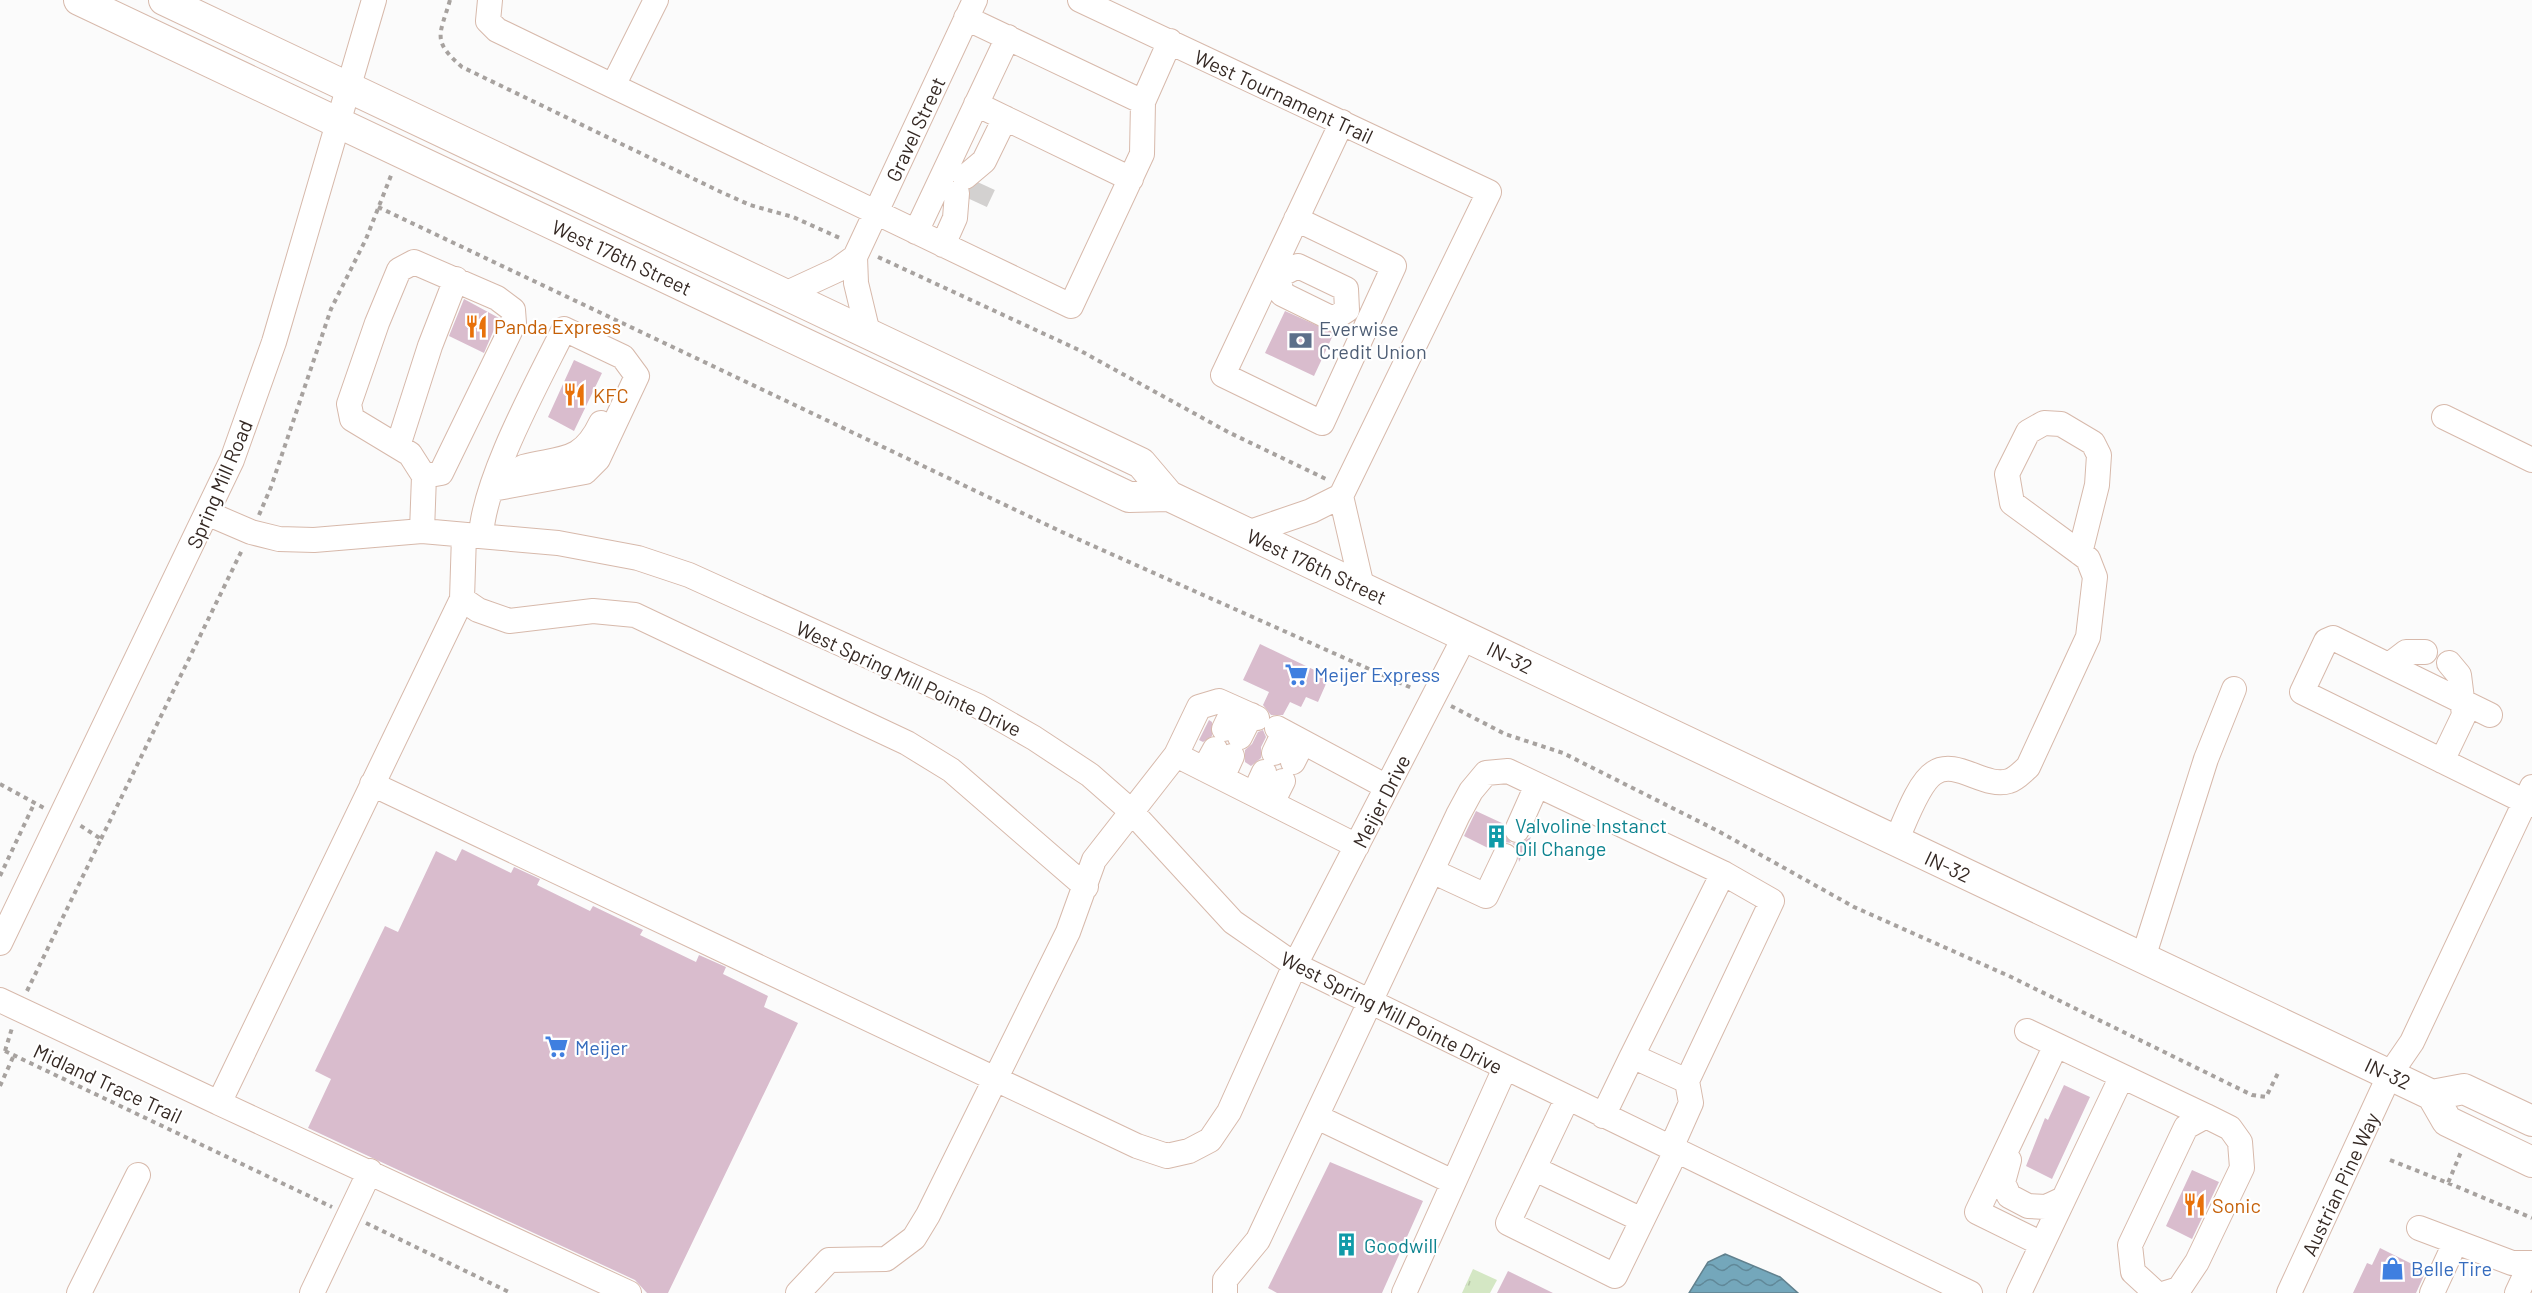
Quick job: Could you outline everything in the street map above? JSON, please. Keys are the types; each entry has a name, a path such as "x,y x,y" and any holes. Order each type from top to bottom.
{"main road":[{"name":"West 176th Street","path":"79,0 1129,497 1169,496"},
{"name":"West 176th Street","path":"164,0 1141,463 1169,496 1465,636"},
{"name":"IN-32","path":"1465,636 2433,1095 2447,1121 2532,1162"},
{"name":"IN-32","path":"2433,1095 2464,1089 2532,1121"}],"street":[{"name":"Spring Mill Road","path":"0,943 209,514 252,409 374,0"},
{"path":"490,0 488,21 497,30 1071,306 1142,154 1143,102 1170,41"},
{"path":"613,86 656,0"},
{"name":"West Tournament Trail","path":"1080,0 1489,192 1343,492"},
{"name":"Gravel Street","path":"868,333 856,284 857,252 970,9"},
{"path":"970,9 1008,37 1143,102"},
{"path":"916,232 1008,37"},
{"path":"976,104 1131,178"},
{"path":"943,245 1005,118"},
{"path":"1296,219 1394,266 1322,423 1223,375 1275,274 1296,219 1342,122"},
{"path":"785,294 837,270 857,252"},
{"path":"422,531 424,476 410,454 352,419 349,404 373,333 399,270 414,262 497,298 513,310 514,323 441,473 424,476"},
{"path":"1275,274 1370,321"},
{"path":"398,446 430,346 456,279"},
{"path":"219,1103 462,599 473,535 482,515 501,488 518,424 564,329 623,357 637,376 598,459 585,472 501,488"},
{"path":"2444,417 2532,459"},
{"path":"1896,841 1924,783 1935,772 1952,769 1998,784 2012,780 2028,767 2088,637 2095,577 2088,559 2012,503 2007,474 2028,432 2044,423 2061,424 2093,443 2099,455 2097,485 2080,553"},
{"path":"1247,533 1311,511 1343,492 1362,587"},
{"name":"West Spring Mill Pointe Drive","path":"209,514 250,532 279,539 314,540 422,531 473,535 558,543 638,558 689,575 978,706 1034,738 1090,775 1131,811 1233,922 1295,965 1970,1293"},
{"path":"462,599 478,610 509,621 593,611 635,615 907,743 951,770 1086,887"},
{"name":"Meijer Drive","path":"372,783 1137,1146 1167,1156 1190,1151 1210,1140 1229,1112 1295,965 1465,636"},
{"path":"2490,715 2333,638 2326,641 2302,692 2442,761 2530,798"},
{"path":"2389,665 2406,652 2425,652"},
{"path":"2442,761 2464,715 2459,675 2449,663"},
{"path":"2143,958 2206,759 2234,689"},
{"path":"798,1293 829,1260 886,1259 914,1238 928,1215 1068,932 1094,860 1176,755 1199,707 1219,701 1254,746 1263,799"},
{"path":"1176,755 1254,746 1387,787"},
{"path":"1254,746 1263,799"},
{"path":"1225,1293 1226,1280 1258,1240 1471,791 1486,773 1508,771 1723,873 1772,901 1687,1081 1691,1103 1673,1150 1615,1276 1508,1223 1567,1099"},
{"path":"1517,830 1537,785"},
{"name":"Austrian Pine Way","path":"2289,1293 2390,1074 2412,1042 2530,798"},
{"path":"1263,799 1357,846"},
{"path":"1432,871 1486,896 1505,856"},
{"path":"1604,1116 1723,873"},
{"path":"9,1004 629,1293"},
{"path":"2027,1031 2121,1078 2230,1128 2240,1142 2242,1168 2197,1262 2179,1289 2166,1293"},
{"path":"2042,1244 1977,1212 2056,1045"},
{"path":"1632,1056 1687,1081"},
{"path":"1404,1293 1505,1068"},
{"path":"2019,1293 2121,1078"},
{"path":"2156,1293 2133,1272 2130,1245 2186,1126 2206,1116"},
{"path":"1317,1117 1453,1182"},
{"path":"2020,1120 2003,1182 2008,1196 2028,1206 2046,1207 2063,1199"},
{"path":"1534,1169 1642,1220"},
{"path":"312,1293 370,1171"},
{"path":"80,1293 138,1175"},
{"path":"2419,1228 2455,1244 2512,1263 2532,1263 2517,1293"},
{"path":"2432,1293 2455,1244"}],"path":[{"path":"450,0 439,30 441,44 462,67 750,205 793,217 857,252 874,256 1079,350 1343,492"},
{"name":"Midland Trace Trail","path":"392,172 366,239 331,309 272,488 101,839 9,1004 5,1051 511,1293"},
{"path":"378,207 1062,532 1433,698 1505,734 1563,753 1718,831 1854,908 2009,976 2252,1095 2266,1097 2279,1071"},
{"path":"0,784 34,804 62,815 101,839"},
{"path":"0,876 34,804"},
{"path":"0,1086 15,1056 5,1051"},
{"path":"2448,1183 2461,1151"},
{"path":"2390,1160 2532,1218"}],"green space":[{"path":"1473,1269 1497,1280 1490,1293 1462,1293"}],"water":[{"path":"1725,1254 1780,1277 1798,1293 1689,1293 1708,1262"}],"building":[{"name":"Panda Express","path":"464,299 499,318 484,353 449,336"},
{"name":"Everwise Credit Union","path":"1285,311 1334,333 1314,376 1265,353"},
{"name":"KFC","path":"574,360 602,373 574,431 548,417"},
{"path":"1260,644 1329,677 1318,702 1306,697 1301,707 1290,702 1283,715 1271,715 1263,705 1269,692 1243,680"},
{"path":"1209,720 1212,722 1212,736 1203,742 1199,740"},
{"path":"1263,730 1266,737 1261,747 1261,758 1251,766 1245,762 1245,750 1252,744 1258,732"},
{"path":"1476,811 1504,824 1503,832 1511,843 1503,842 1492,850 1464,836"},
{"path":"1531,837 1519,862 1517,848 1512,843 1519,844"},
{"name":"Meijer","path":"462,849 511,873 514,867 540,879 537,885 590,911 593,906 643,930 640,935 696,962 699,955 726,967 723,974 768,996 764,1007 798,1023 668,1293 647,1293 635,1280 308,1128 331,1079 315,1071 385,926 398,932 436,851 456,861"},
{"path":"2064,1085 2090,1097 2052,1179 2026,1166 2045,1118 2048,1120"},
{"name":"Goodwill","path":"1330,1162 1423,1201 1382,1293 1277,1293 1268,1288"},
{"name":"Sonic","path":"2192,1170 2219,1182 2192,1239 2166,1226"},
{"name":"Belle Tire","path":"2380,1248 2426,1271 2416,1293 2353,1293 2367,1263 2372,1265"},
{"path":"1508,1271 1553,1293 1497,1293"}],"tunnel":[{"path":"976,202 984,185"}],"place":[{"name":"Panda Express","path":"476,326"},
{"name":"Everwise Credit Union","path":"1301,340"},
{"name":"KFC","path":"575,395"},
{"name":"Meijer Express","path":"1296,674"},
{"name":"Valvoline Instanct Oil Change","path":"1497,836"},
{"name":"Meijer","path":"557,1047"},
{"name":"Sonic","path":"2194,1205"},
{"name":"Goodwill","path":"1346,1245"},
{"name":"Belle Tire","path":"2393,1268"}]}
